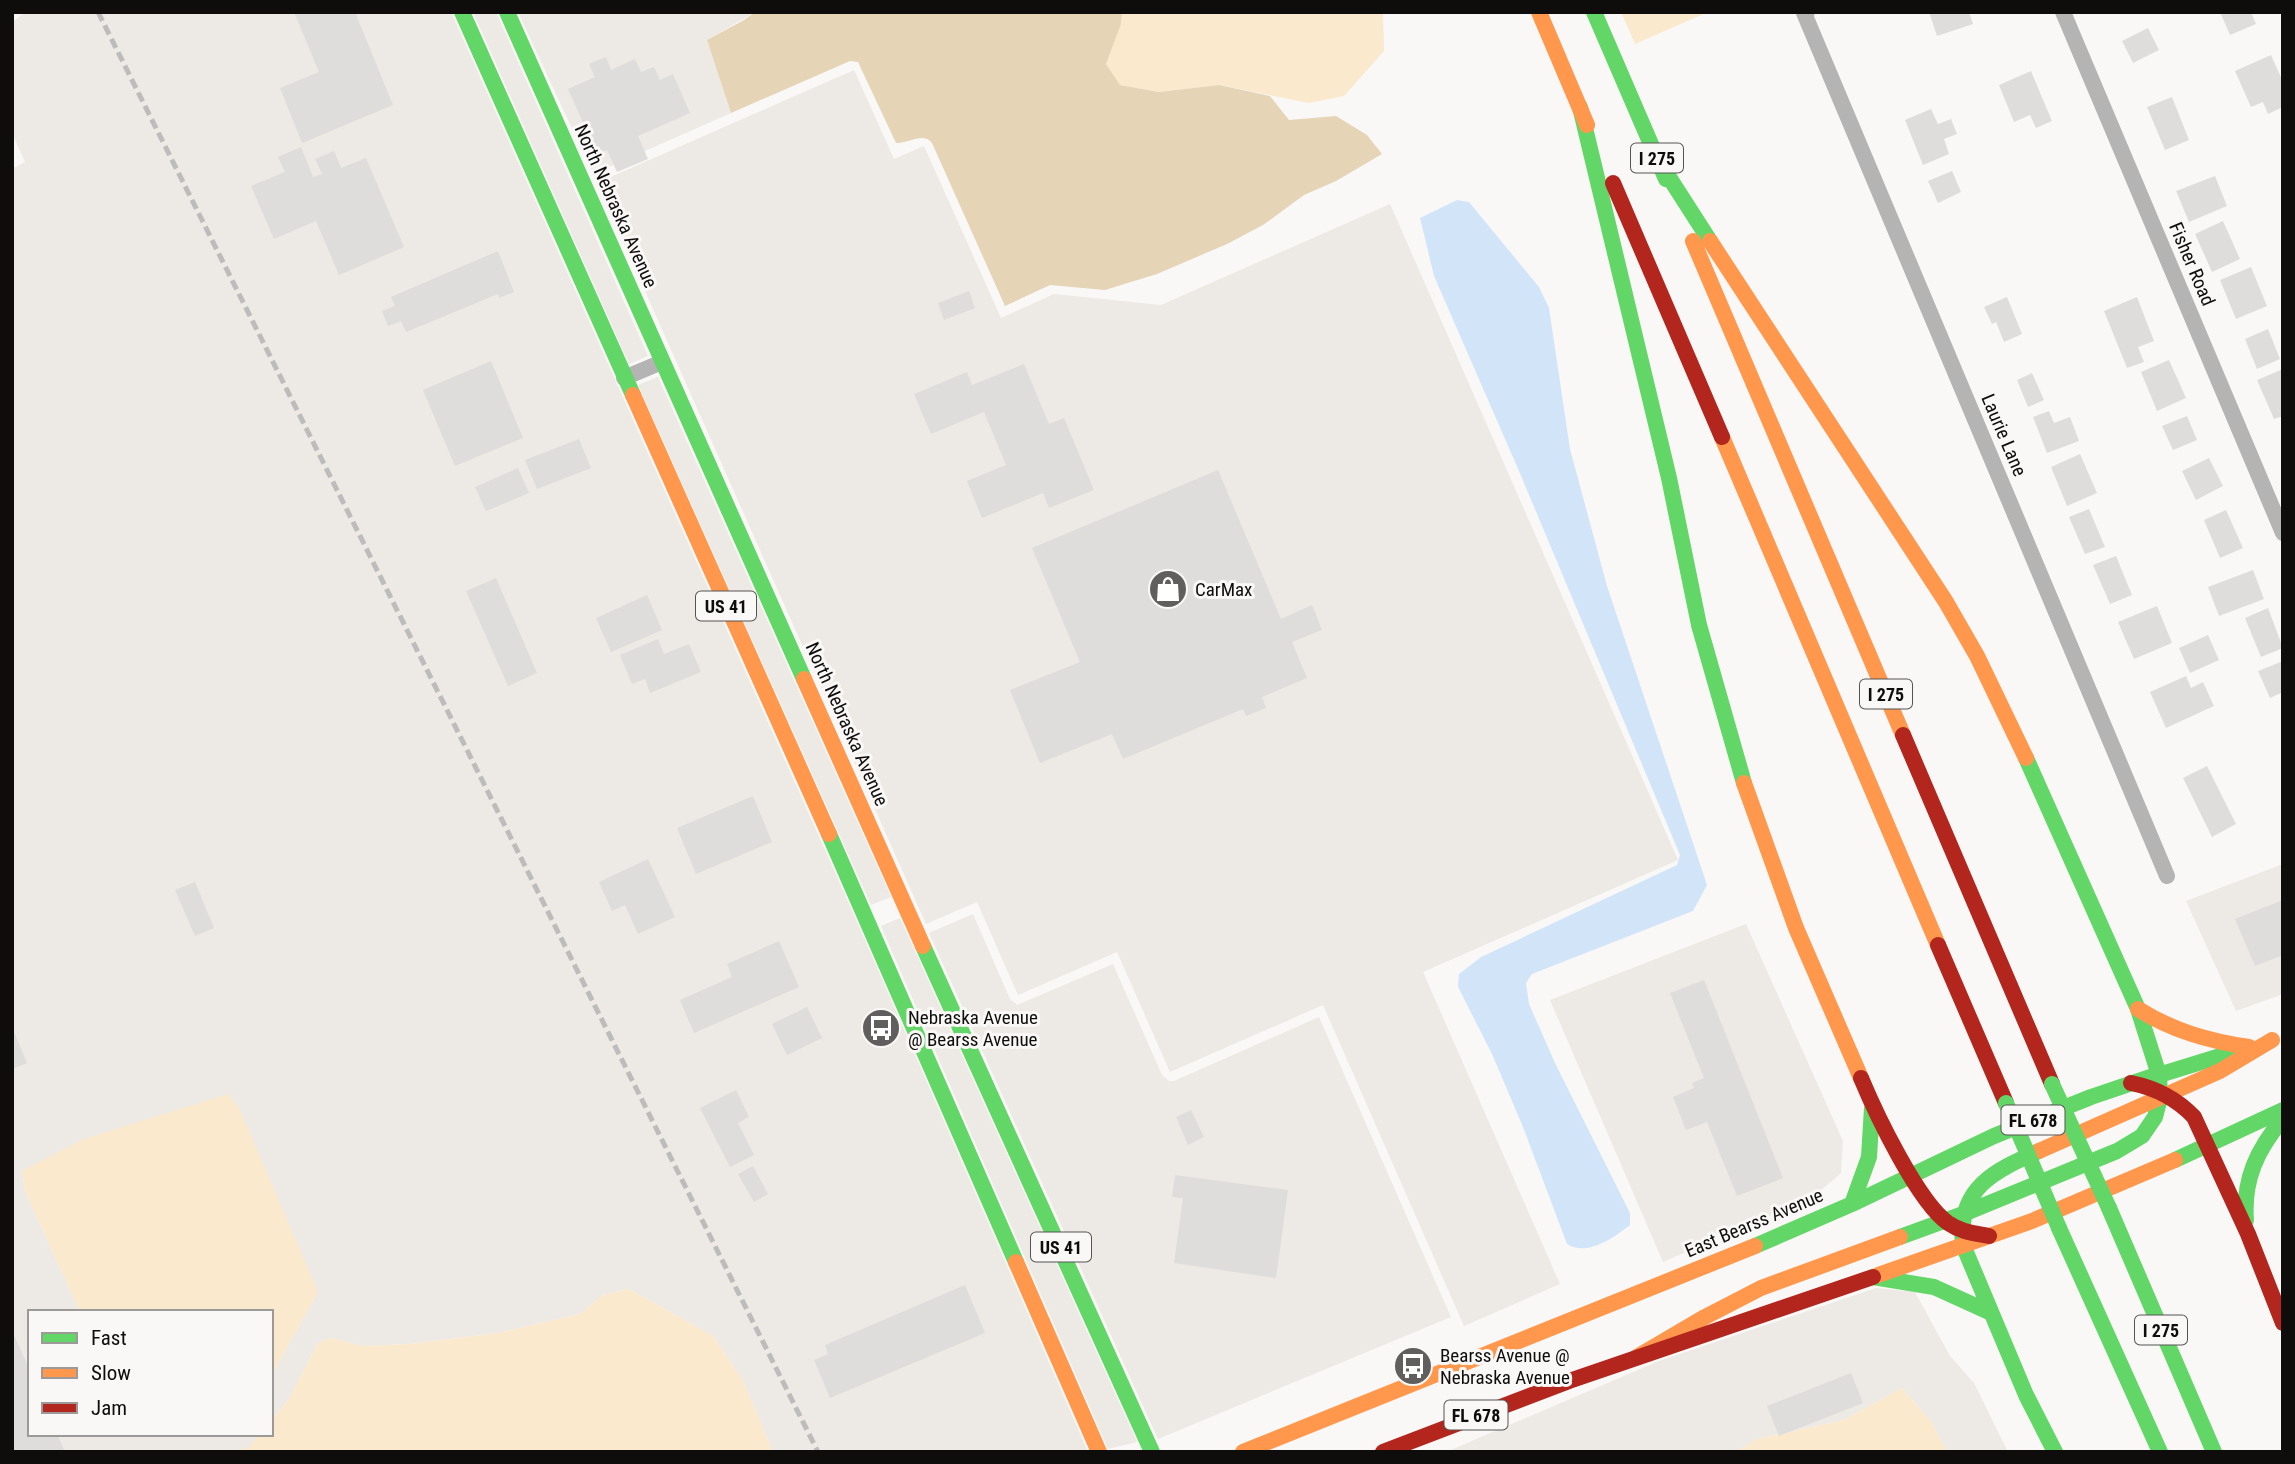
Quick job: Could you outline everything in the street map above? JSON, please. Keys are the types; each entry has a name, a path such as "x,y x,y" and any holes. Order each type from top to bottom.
{"main road":[{"name":"North Nebraska Avenue","path":"462,12 624,378 1152,1452"},
{"name":"North Nebraska Avenue","path":"507,12 663,362 886,912 1099,1452"},
{"name":"I 275","path":"1539,12 2059,1228 2160,1452"},
{"name":"I 275","path":"1594,12 2052,1084 2109,1208 2214,1452"},
{"path":"1580,107 1669,478 1699,625 1749,802 1796,928 1872,1104 1929,1202 1962,1238 1989,1236 2068,1206 2283,1110"},
{"path":"1637,1357 1704,1317 1762,1288 1963,1214 2131,1143 2150,1127 2162,1090 2138,1009 2011,726 1963,629 1658,160"},
{"path":"2138,1009 2186,1035 2249,1047"},
{"path":"2055,1452 1989,1312 1962,1238 1963,1214 1970,1196 1993,1173 2162,1090 2220,1071 2278,1038"},
{"name":"East Bearss Avenue","path":"1243,1452 1722,1261 1852,1204 1994,1136 2131,1083 2162,1090 2249,1047 2278,1038"},
{"path":"2162,1090 2194,1117 2209,1144 2283,1323"},
{"path":"1852,1204 1872,1150 1872,1104"},
{"path":"2248,1234 2244,1198 2247,1182 2263,1145 2283,1119"},
{"name":"FL 678","path":"1383,1452 1637,1357 1873,1277 1962,1238"},
{"path":"1873,1277 1906,1279 1940,1287 1989,1312"}],"street":[{"name":"Laurie Lane","path":"1807,12 1804,13 2167,876"},
{"name":"Fisher Road","path":"2063,12 2283,533"},
{"path":"624,378 663,362"}],"shaded area":[{"path":"26,12 451,12 858,924 1088,1452 773,1452 743,1381 713,1336 629,1289 603,1295 580,1314 498,1333 410,1344 363,1346 331,1338 318,1343 289,1399 273,1419 273,1372 318,1292 22,1171 25,1191 79,1310 28,1310 28,1436 258,1436 249,1448 233,1452 12,1452 12,169 25,162 12,133 12,22"},
{"path":"473,12 496,12 648,356 629,364"},
{"path":"518,12 755,12 707,40 731,113 593,174"},
{"path":"755,12 1122,12 1121,24 1106,64 1120,85 1159,92 1219,85 1270,96 1289,120 1336,116 1367,135 1382,154 1336,181 1304,195 1263,225 1227,244 1157,274 1105,290 1050,285 1005,306 932,143 921,138 896,143 858,62 850,61 731,113 707,40"},
{"path":"1122,12 1383,12 1384,51 1344,96 1309,103 1219,85 1159,92 1120,85 1106,64 1121,24"},
{"path":"1621,12 1708,12 1635,44"},
{"name":"CarMax","path":"854,70 894,159 924,146 1001,318 1054,294 1161,305 1390,204 1678,860 1423,972 1560,1284 1464,1326 1323,1005 1170,1072 1117,952 1018,995 977,902 926,924 597,183"},
{"path":"658,377 891,897 871,905 638,385"},
{"path":"2283,864 2283,994 2236,1011 2186,901"},
{"path":"973,914 1010,999 1017,1005 1113,964 1162,1075 1169,1081 1319,1017 1451,1317 1158,1439 929,933"},
{"path":"900,918 1137,1442 1108,1449 881,926"},
{"path":"1746,924 1843,1141 1841,1173 1813,1197 1663,1262 1550,1000"},
{"path":"228,1094 240,1110 318,1292 273,1372 273,1310 79,1310 25,1191 22,1171 84,1139"},
{"path":"1876,1288 1915,1292 1950,1356 1974,1383 2008,1452 1947,1452 1932,1423 1902,1388 1844,1420 1757,1439 1736,1452 1446,1452 1659,1361"},
{"path":"629,1289 713,1336 743,1381 773,1452 233,1452 249,1447 258,1436 273,1436 273,1419 289,1399 318,1343 331,1338 363,1346 410,1344 498,1333 580,1314 603,1295"},
{"path":"1902,1388 1932,1423 1947,1452 1736,1452 1757,1439 1844,1420"}],"water":[{"path":"1457,200 1469,202 1539,287 1549,308 1570,449 1607,586 1707,885 1693,911 1532,974 1526,983 1529,1004 1555,1063 1630,1213 1630,1225 1600,1244 1583,1248 1567,1244 1523,1127 1492,1054 1458,987 1459,974 1481,957 1677,865 1680,855 1434,276 1420,218"}],"building":[{"path":"294,12 355,12 393,105 302,143 280,88 319,72"},
{"path":"1929,12 1969,12 1973,24 1937,36"},
{"path":"2220,12 2251,12 2256,24 2230,35"},
{"path":"2148,28 2159,50 2133,63 2122,41"},
{"path":"2271,55 2283,82 2283,107 2268,114 2263,102 2251,107 2235,71"},
{"path":"606,57 611,70 635,59 641,72 654,67 660,80 673,74 690,113 638,136 648,159 617,172 607,150 597,154 568,89 595,77 589,64"},
{"path":"2031,71 2052,121 2036,128 2030,115 2014,122 1999,85"},
{"path":"2172,97 2189,140 2165,150 2147,107"},
{"path":"1931,109 1938,124 1951,119 1957,134 1944,139 1949,154 1923,165 1905,120"},
{"path":"301,147 313,177 322,174 315,159 334,151 341,168 366,158 404,247 339,275 316,221 274,239 251,186 285,172 278,157"},
{"path":"1952,171 1961,192 1938,203 1928,181"},
{"path":"2215,176 2227,206 2189,222 2176,191"},
{"path":"2223,221 2240,259 2212,272 2195,234"},
{"path":"498,251 514,292 499,298 498,294 406,332 401,321 388,326 382,311 395,306 391,297"},
{"path":"2251,267 2267,306 2236,319 2220,280"},
{"path":"969,291 975,308 944,320 938,303"},
{"path":"2007,297 2022,334 2004,342 1996,322 1992,324 1984,307"},
{"path":"2137,297 2154,341 2138,347 2144,362 2127,368 2104,311"},
{"path":"2268,329 2280,359 2257,369 2245,339"},
{"path":"2169,360 2186,398 2157,411 2141,372"},
{"path":"491,361 523,438 455,466 423,390"},
{"path":"1024,364 1049,424 1064,418 1094,490 1049,508 1043,493 982,518 967,481 1006,465 984,412 931,434 914,394 967,372 972,385"},
{"path":"2283,369 2283,416 2274,419 2257,380"},
{"path":"2032,373 2044,400 2028,407 2017,380"},
{"path":"2049,411 2054,423 2070,417 2079,441 2047,453 2033,417"},
{"path":"2187,416 2197,440 2173,450 2162,426"},
{"path":"579,439 591,468 537,489 525,460"},
{"path":"2080,454 2097,493 2067,506 2051,467"},
{"path":"2209,458 2223,486 2196,500 2182,471"},
{"path":"518,468 529,493 486,511 475,487"},
{"path":"1218,470 1281,619 1312,605 1322,630 1292,642 1307,678 1262,697 1266,708 1246,716 1243,709 1123,759 1112,734 1040,763 1010,690 1080,662 1032,548"},
{"path":"2089,509 2105,547 2085,554 2069,517"},
{"path":"2226,510 2243,548 2220,558 2204,520"},
{"path":"2116,556 2132,595 2110,604 2093,565"},
{"path":"2253,570 2264,599 2219,616 2208,587"},
{"path":"496,578 537,673 508,686 466,591"},
{"path":"647,595 662,630 611,652 596,618"},
{"path":"2157,606 2172,643 2134,659 2118,622"},
{"path":"2268,608 2283,648 2261,657 2245,618"},
{"path":"2208,635 2219,660 2190,673 2179,648"},
{"path":"658,639 664,654 689,644 701,672 650,693 645,679 632,684 620,655"},
{"path":"2283,661 2283,692 2270,698 2258,671"},
{"path":"2186,676 2191,688 2203,682 2214,706 2166,728 2150,692"},
{"path":"2207,766 2236,824 2212,837 2183,778"},
{"path":"753,796 772,842 696,874 677,828"},
{"path":"648,859 675,917 638,934 625,905 612,911 599,882"},
{"path":"195,882 214,928 195,936 175,890"},
{"path":"2283,900 2283,955 2255,966 2235,919"},
{"path":"779,941 799,987 694,1033 680,1000 732,977 727,964"},
{"path":"1704,980 1783,1178 1737,1196 1707,1122 1686,1130 1673,1097 1694,1088 1692,1083 1704,1078 1670,993"},
{"path":"807,1007 822,1038 787,1055 772,1024"},
{"path":"12,1027 27,1063 12,1069"},
{"path":"736,1090 749,1117 738,1123 754,1155 730,1167 700,1108"},
{"path":"1191,1110 1204,1137 1188,1145 1176,1117"},
{"path":"753,1166 768,1194 754,1202 738,1174"},
{"path":"1175,1175 1288,1190 1276,1278 1174,1263 1183,1198 1172,1197"},
{"path":"965,1285 985,1333 830,1398 814,1360 828,1354 825,1345"},
{"path":"12,1330 28,1366 28,1436 58,1436 65,1452 12,1452"},
{"path":"1851,1373 1863,1403 1779,1436 1767,1406"}],"railway":[{"path":"98,12 818,1452"}],"traffic: fast":[{"path":"462,12 633,395"},
{"path":"507,12 804,679"},
{"path":"1594,12 1666,179"},
{"path":"1580,107 1669,478 1699,625 1744,783"},
{"path":"1658,160 1710,241"},
{"path":"1900,1237 2117,1151 2142,1136 2155,1117 2160,1098 2159,1075 2138,1009 2026,758"},
{"path":"829,834 1016,1262"},
{"path":"923,946 1152,1452"},
{"path":"2159,1075 2240,1050"},
{"path":"1755,1246 1852,1204 1994,1136 2091,1097 2150,1077"},
{"path":"2052,1084 2109,1208"},
{"path":"2006,1103 2059,1228"},
{"path":"1852,1204 1869,1157 1872,1108"},
{"path":"2175,1160 2283,1110"},
{"path":"2246,1220 2247,1192 2254,1166 2266,1142 2283,1119"},
{"path":"2039,1151 2007,1166 1982,1184 1973,1195 1966,1209 1963,1245 2026,1395 2055,1452"},
{"path":"2109,1208 2214,1452"},
{"path":"2059,1228 2160,1452"},
{"path":"1873,1277 1934,1287 1989,1312"}],"traffic: slow":[{"path":"1539,12 1587,125"},
{"path":"1693,241 1903,735"},
{"path":"1710,241 1946,602 1977,656 2026,758"},
{"path":"633,395 829,834"},
{"path":"1722,437 1938,945"},
{"path":"804,679 923,946"},
{"path":"1744,783 1796,928 1861,1078"},
{"path":"2138,1009 2192,1034 2249,1047"},
{"path":"2039,1151 2220,1071 2272,1040"},
{"path":"1878,1275 2032,1221 2175,1160"},
{"path":"1637,1357 1761,1288 1900,1237"},
{"path":"1243,1452 1755,1246"},
{"path":"1016,1262 1099,1452"}],"traffic: jam":[{"path":"1613,183 1722,437"},
{"path":"1903,735 2052,1084"},
{"path":"1938,945 2006,1103"},
{"path":"1861,1078 1899,1156 1936,1212 1958,1228 1989,1236"},
{"path":"2131,1083 2165,1095 2194,1117 2248,1234 2283,1323"},
{"path":"1383,1452 1569,1381 1873,1277"}],"place":[{"name":"CarMax","path":"1168,589"},
{"name":"Nebraska Avenue @ Bearss Avenue","path":"881,1028"},
{"name":"Bearss Avenue @ Nebraska Avenue","path":"1413,1366"}]}
